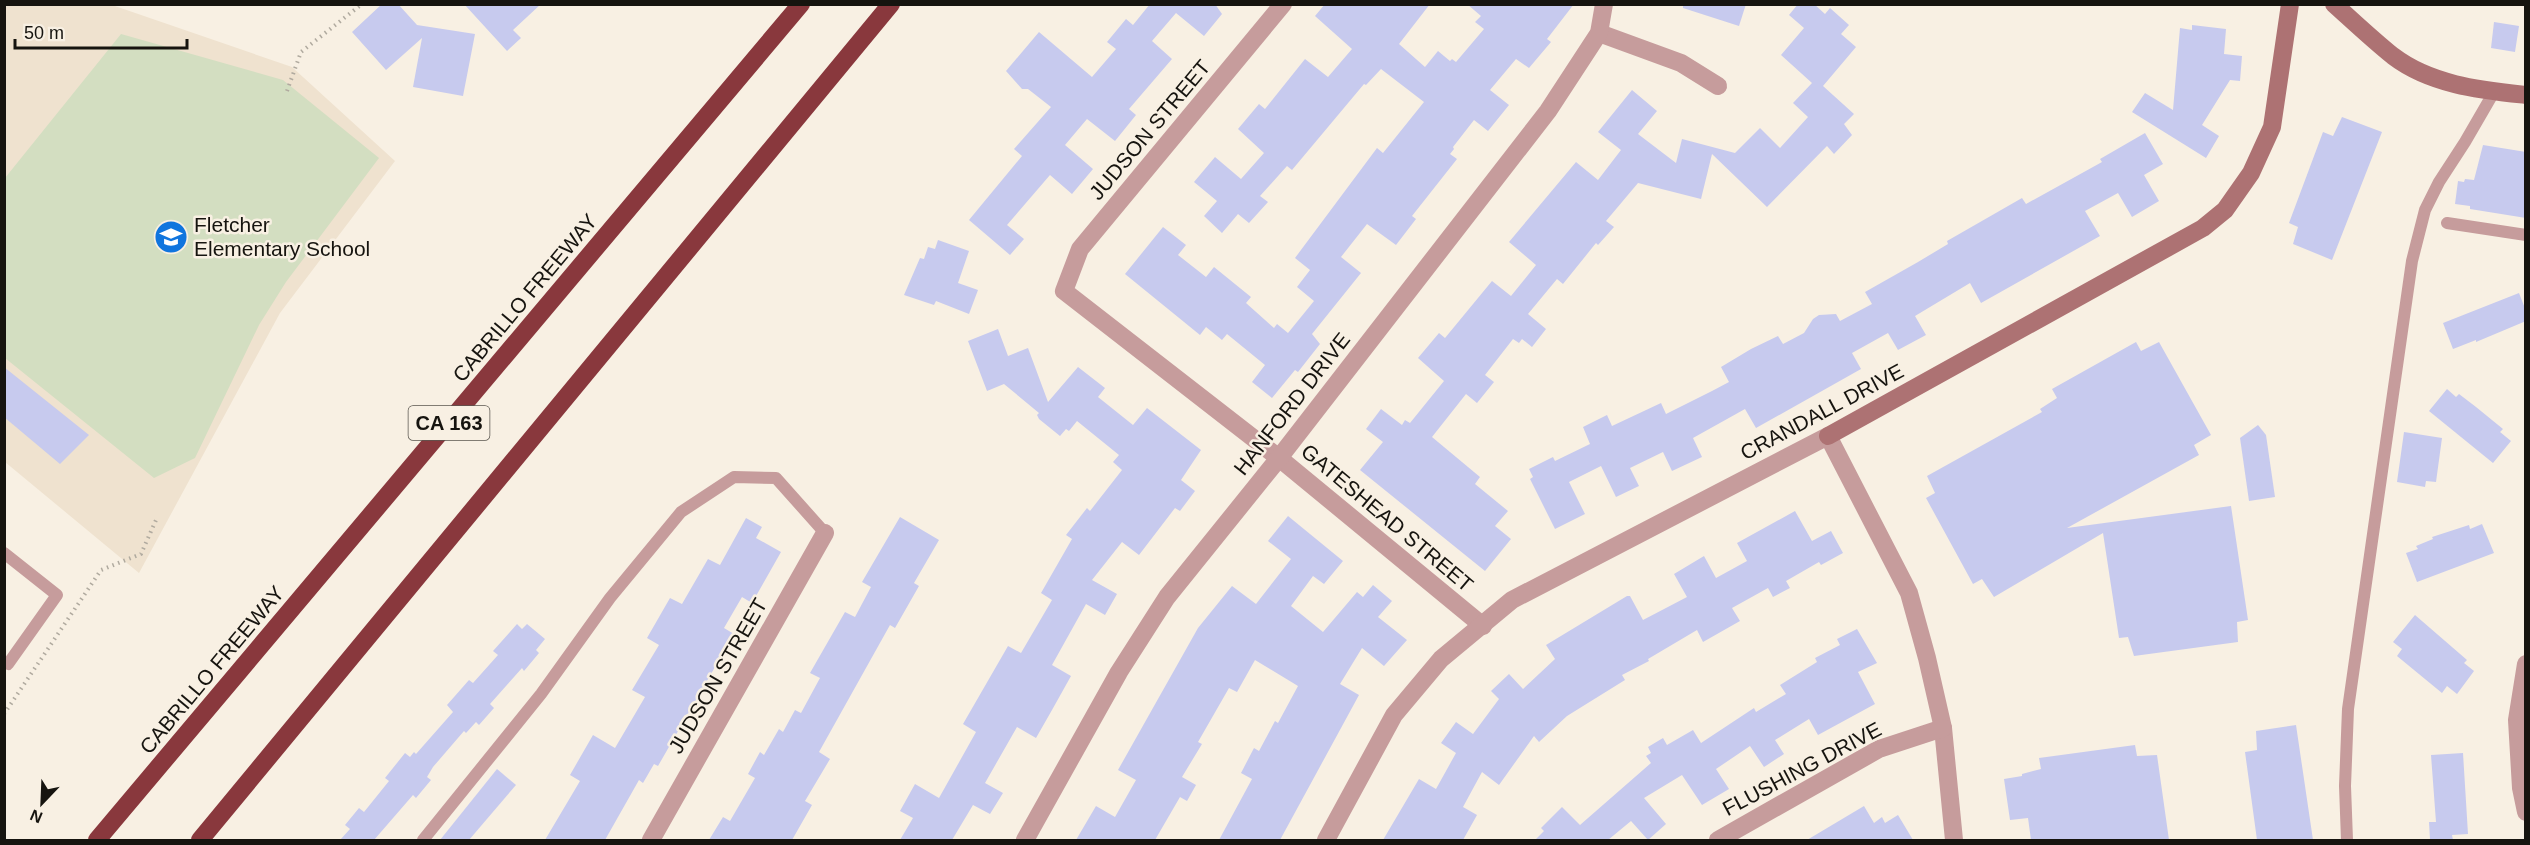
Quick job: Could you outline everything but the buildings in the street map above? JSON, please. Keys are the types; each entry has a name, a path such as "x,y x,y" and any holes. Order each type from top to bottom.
{"highway":[{"name":"CABRILLO FREEWAY","path":"97,840 801,4"},
{"path":"200,840 891,4"}],"street":[{"name":"JUDSON STREET","path":"1064,291 1080,249 1283,4"},
{"name":"HANFORD DRIVE","path":"1025,840 1119,672 1167,597 1279,458 1548,111 1599,33 1604,4"},
{"name":"CRANDALL DRIVE","path":"1326,840 1394,715 1441,659 1512,600 1828,436 2203,228 2225,210 2251,173 2272,127 2290,4"},
{"path":"2334,4 2395,58 2432,77 2469,88 2526,94"},
{"path":"1599,33 1681,63 1718,86"},
{"name":"GATESHEAD STREET","path":"1064,291 1279,458 1483,626"},
{"path":"1828,436 1909,593 1943,728 1954,840"},
{"name":"JUDSON STREET","path":"651,840 825,533"},
{"path":"2526,664 2517,720 2521,788 2526,812"},
{"name":"FLUSHING DRIVE","path":"1718,840 1879,749 1943,728"}],"lane":[{"path":"2347,840 2345,786 2348,709 2412,261 2425,210 2439,182 2494,92"},
{"path":"2447,223 2526,235"},
{"path":"423,840 541,694 610,598 681,512 734,477 776,477 825,533"},
{"path":"4,553 57,596 8,664 4,662"}],"path":[{"path":"287,91 301,52 362,4"},
{"path":"4,714 101,570 141,554 156,520"}],"shaded area":[{"name":"Fletcher Elementary School","path":"4,5 112,5 292,67 395,161 280,313 139,573 5,462"}],"green space":[{"name":"Fletcher Elementary School","path":"121,34 283,80 379,158 286,282 259,325 195,458 154,478 5,358 5,178"}],"place":[{"name":"Fletcher Elementary School","path":"171,237"}]}
